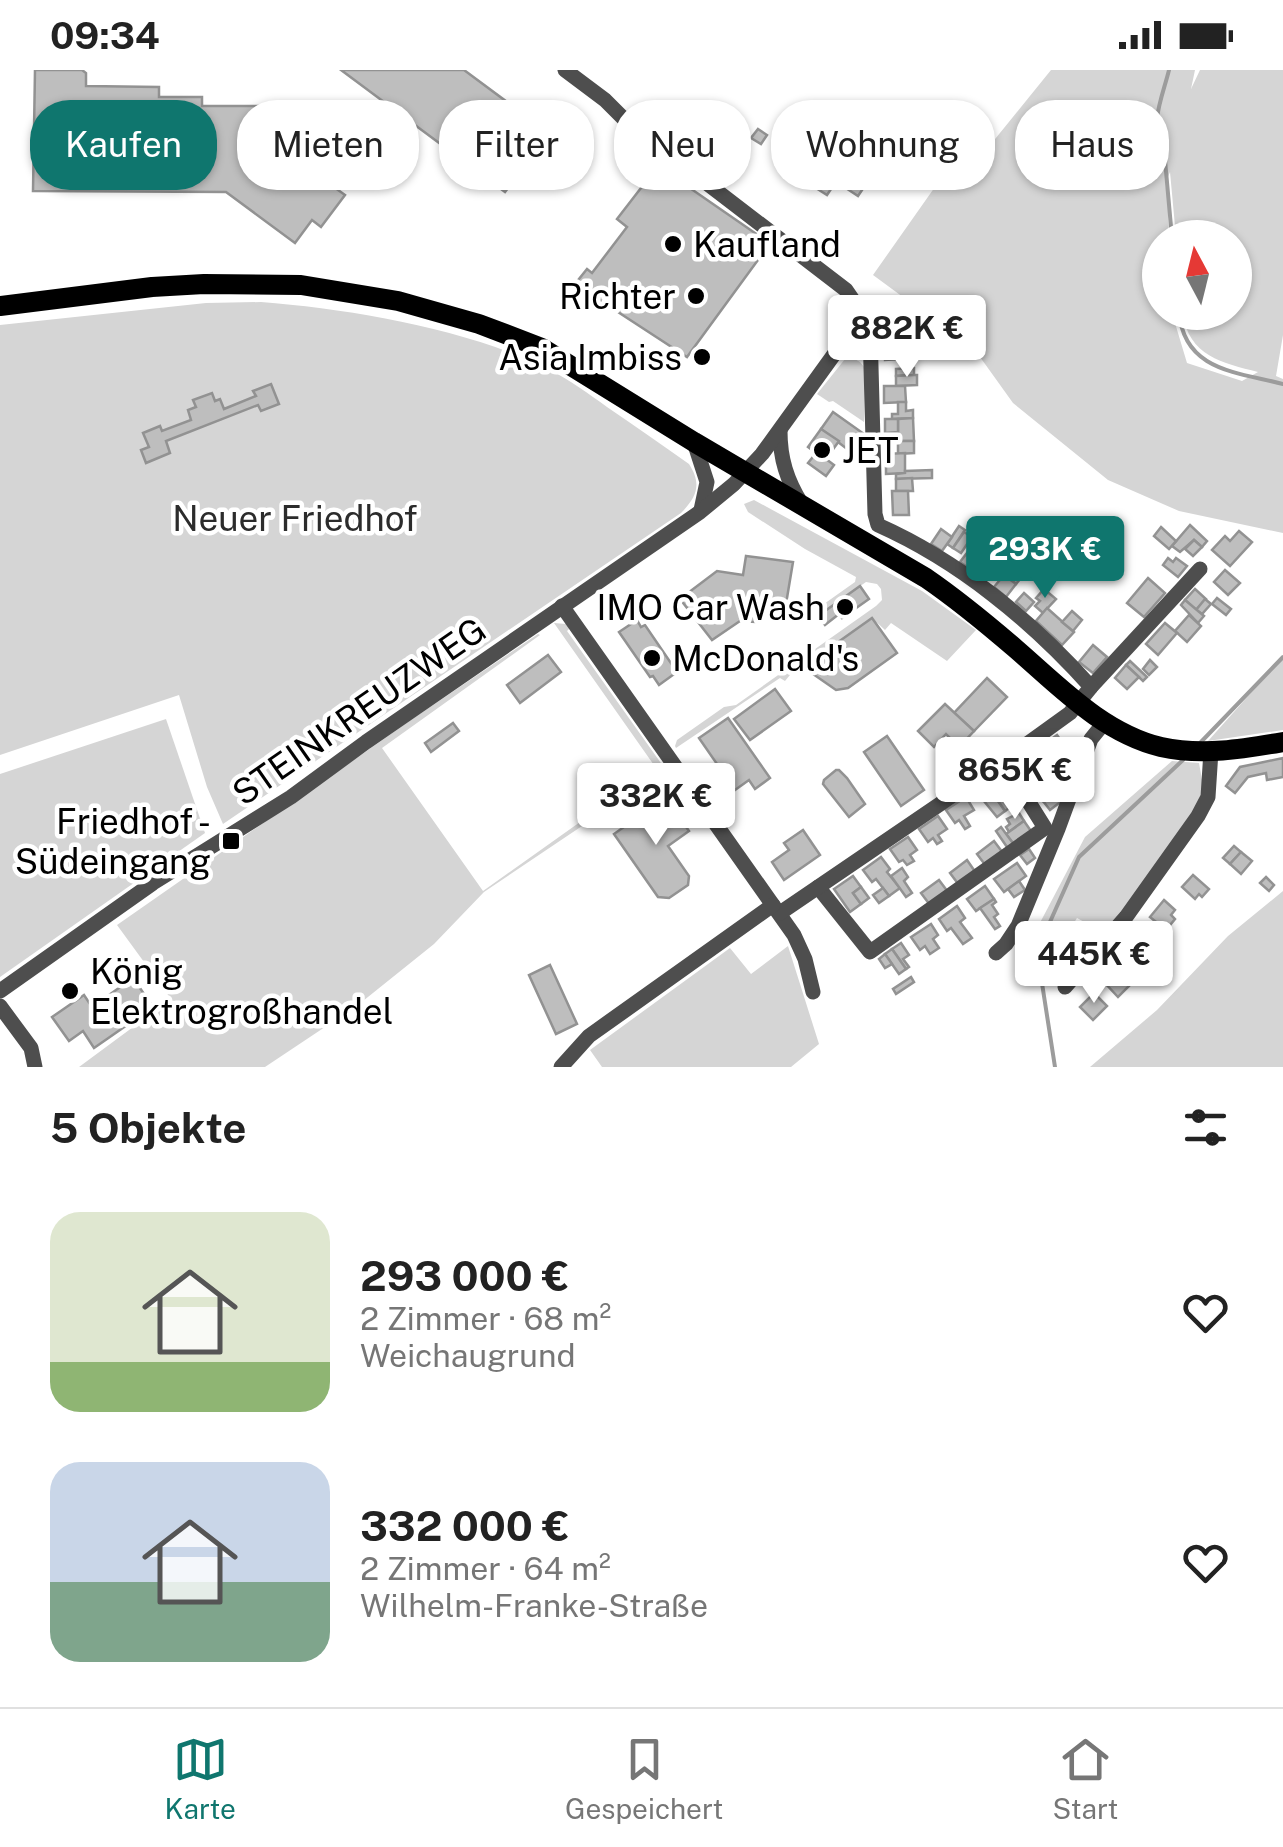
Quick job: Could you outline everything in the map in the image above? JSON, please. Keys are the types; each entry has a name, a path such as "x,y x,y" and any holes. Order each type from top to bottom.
{"main road":[{"path":"0,306 204,284 284,284 398,301 508,333 542,348 926,578 1085,695 1104,723 1163,747 1211,752 1283,742"}],"street":[{"path":"565,70 846,290 854,300 858,318 842,344 870,366"},
{"path":"870,330 878,525 922,546 1032,627 1085,695"},
{"name":"STEINKREUZWEG","path":"0,991 153,883 291,797 700,512 746,472 842,344"},
{"path":"780,430 784,469 804,507"},
{"path":"694,442 707,482 700,512"},
{"path":"561,1067 589,1036 1003,762 1070,713 1200,569"},
{"path":"562,606 776,909 801,948 813,992"},
{"path":"996,953 1018,926 1091,740 1104,723"},
{"path":"1065,987 1126,917 1198,816 1208,797 1211,752"},
{"path":"818,886 870,952 1045,828 1003,762"},
{"path":"0,1006 32,1048 35,1067"}],"green space":[{"path":"1051,70 1195,70 1191,89 1200,70 1283,70 1283,335 1276,376 1283,379 1283,533 1179,511 1108,480 1013,403 975,350 873,275 933,190 995,190 995,139 1015,114 1015,190 1167,190 1168,220 1142,220 1142,330 1177,330 1187,363 1242,381 1258,372 1209,355 1187,330 1252,330 1252,220 1174,220 1169,174 1169,100 1027,100"},
{"name":"Neuer Friedhof","path":"261,302 409,323 518,356 572,383 689,464 696,484 694,496 681,513 223,824 207,787 179,695 0,755 0,325 206,303"},
{"path":"851,357 865,368 864,422 817,394 845,359"},
{"path":"754,500 922,591 976,630 947,661 891,623 885,630 872,618 803,667 799,664 785,681 780,678 676,748 677,740 724,707 736,705 882,600 877,584 866,582 810,621 807,616 855,582 856,577 748,512 744,504"},
{"path":"554,623 570,628 567,631 668,773 646,783 484,892 434,944 358,1005 265,1067 79,1067 171,999 117,925 538,634 382,748 483,891 656,768"},
{"path":"1283,657 1283,730 1208,741"},
{"path":"166,719 205,833 0,977 0,774"},
{"path":"1172,761 1199,763 1204,791 1185,827 1106,934 1077,918 1064,939 1084,953 1057,985 1021,959 1085,837"},
{"path":"1283,891 1283,1067 1090,1067 1157,1010 1228,936"},
{"path":"788,946 819,1044 791,1067 602,1067 590,1050 730,948 751,974"}],"building":[{"path":"35,70 82,70 86,73 86,86 159,87 159,97 202,97 202,100 35,100"},
{"path":"341,70 464,70 504,100 439,100 439,143 419,128 419,100 381,100"},
{"path":"217,106 237,106 237,190 338,190 345,195 321,227 312,220 295,243 226,192 33,191 217,190"},
{"path":"758,129 767,135 761,144 751,138"},
{"path":"639,190 693,190 765,240 766,249 687,357 575,284 587,269 592,273 627,227 617,219"},
{"path":"900,324 901,337 893,338 892,325"},
{"path":"901,344 901,359 885,360 884,345"},
{"name":"Asia Imbiss","path":"701,349 710,355 703,365 694,359"},
{"path":"914,368 914,375 896,376 896,369"},
{"path":"917,375 917,385 896,386 896,376"},
{"path":"271,384 279,404 261,411 258,405 166,441 170,453 146,463 141,450 149,447 143,433 160,426 162,431 191,420 188,410 196,407 193,400 212,393 224,409 256,396 253,391"},
{"path":"884,386 905,386 906,402 884,403"},
{"path":"898,402 906,402 906,411 913,410 913,418 892,419 892,414 898,414"},
{"path":"833,412 864,434 851,452 821,429"},
{"path":"913,418 914,441 898,441 898,419"},
{"path":"885,419 898,419 898,432 885,433"},
{"name":"JET","path":"821,429 839,441 826,459 834,465 826,476 808,463 816,453 808,447"},
{"path":"898,441 914,441 914,453 898,454"},
{"path":"905,453 905,473 886,474 886,454"},
{"path":"932,470 932,478 896,479 896,474 905,471"},
{"path":"912,478 913,491 896,491 896,479"},
{"path":"892,491 908,491 909,515 893,515"},
{"path":"1190,525 1207,541 1202,547 1194,540 1180,552 1172,546"},
{"path":"959,526 965,530 953,548 947,544"},
{"path":"1161,527 1176,541 1169,549 1154,536"},
{"path":"941,529 952,537 942,551 931,544"},
{"path":"1239,531 1252,542 1230,566 1212,550 1225,536 1230,541"},
{"path":"964,532 972,537 961,553 953,548"},
{"path":"1194,540 1202,547 1193,556 1185,549"},
{"path":"970,549 990,563 981,577 960,562"},
{"path":"746,556 793,562 785,610 758,606 755,622 740,621 712,640 680,599 717,571 743,575"},
{"path":"1168,558 1173,562 1176,558 1187,566 1178,577 1163,565"},
{"path":"993,560 1002,567 997,575 987,568"},
{"path":"1021,568 1026,572 1016,584 1012,581"},
{"path":"1225,570 1240,583 1228,595 1214,582"},
{"path":"1004,575 1016,584 1006,597 994,587"},
{"path":"1148,578 1165,593 1144,617 1127,603"},
{"name":"IMO Car Wash","path":"860,586 869,599 825,625 818,616"},
{"path":"1044,589 1056,599 1043,613 1035,606"},
{"path":"1195,589 1206,599 1196,610 1185,600"},
{"path":"1024,593 1034,602 1026,611 1016,602"},
{"path":"1217,598 1231,609 1226,615 1212,604"},
{"path":"1205,599 1211,604 1202,614 1196,610"},
{"path":"1185,600 1204,616 1198,623 1181,605"},
{"path":"1047,608 1074,632 1062,645 1036,621"},
{"path":"1072,611 1082,620 1073,631 1062,622"},
{"path":"1189,615 1201,626 1187,642 1175,631"},
{"path":"872,618 897,653 848,688 836,690 803,667"},
{"name":"McDonald's","path":"637,620 641,627 645,625 677,672 659,685 619,632"},
{"path":"1165,623 1177,633 1158,655 1146,644"},
{"path":"1093,645 1107,657 1093,673 1079,662"},
{"path":"548,655 561,672 520,703 507,685"},
{"path":"1150,660 1157,667 1149,675 1143,669"},
{"path":"1130,661 1147,677 1143,681 1126,665"},
{"path":"1126,665 1139,677 1127,689 1115,678"},
{"path":"987,678 1007,697 974,731 954,713"},
{"path":"775,689 791,711 750,740 734,719"},
{"path":"945,704 974,731 959,747 946,734 934,747 918,731"},
{"path":"728,718 770,778 755,789 749,780 735,790 699,738"},
{"path":"453,723 459,731 431,752 425,743"},
{"path":"1057,735 1067,749 1076,744 1083,754 1060,770 1043,745"},
{"path":"887,736 924,790 901,806 864,752"},
{"path":"1283,758 1283,777 1267,780 1266,773 1248,777 1235,793 1226,786 1240,767"},
{"path":"1039,767 1051,783 1038,793 1026,777"},
{"path":"836,770 847,778 865,804 849,817 823,784"},
{"path":"994,777 1003,789 994,795 1005,811 997,817 975,790"},
{"path":"1051,783 1057,791 1043,801 1038,793"},
{"path":"1001,790 1012,806 1005,811 994,795"},
{"path":"1057,791 1063,800 1050,810 1043,801"},
{"path":"966,797 974,810 964,816 970,826 965,829 946,810"},
{"path":"665,798 689,831 668,846 689,876 688,885 669,898 658,897 614,834"},
{"path":"1019,813 1024,821 1009,832 1007,819"},
{"path":"938,816 947,829 938,835 942,841 937,844 933,838 928,842 919,829"},
{"path":"1024,821 1033,834 1015,846 1006,834"},
{"path":"1001,827 1015,846 1009,850 996,831"},
{"path":"803,830 820,855 784,880 772,862 789,850 784,843"},
{"path":"908,837 917,850 910,855 914,861 907,865 903,860 899,862 890,849"},
{"path":"994,841 1003,853 986,866 977,854"},
{"path":"1234,846 1241,852 1230,864 1223,858"},
{"path":"1029,849 1035,858 1027,864 1020,855"},
{"path":"1241,852 1252,861 1241,874 1230,864"},
{"path":"881,857 900,888 889,896 863,870"},
{"path":"967,860 976,873 959,885 950,873"},
{"path":"1017,863 1026,876 1004,892 994,879"},
{"path":"902,868 912,893 906,897 891,876"},
{"path":"1193,875 1209,889 1195,899 1182,887"},
{"path":"853,876 861,887 853,893 861,904 850,912 834,889"},
{"path":"1266,877 1274,885 1269,891 1260,883"},
{"path":"939,880 948,892 930,905 921,893"},
{"path":"1019,881 1025,890 1014,897 1008,889"},
{"path":"985,886 994,899 976,911 967,899"},
{"path":"861,887 869,898 861,904 853,893"},
{"path":"883,888 889,896 879,903 873,895"},
{"path":"994,899 992,905 998,914 994,917 1000,926 995,929 980,908"},
{"path":"1164,900 1175,910 1171,915 1175,919 1166,930 1150,917"},
{"path":"957,906 965,918 960,922 972,938 963,944 939,919"},
{"path":"931,924 938,935 933,939 939,948 930,954 925,946 920,950 911,937"},
{"path":"1078,927 1088,934 1081,944 1071,937"},
{"path":"1139,930 1152,941 1140,955 1127,943"},
{"path":"901,943 909,955 903,959 909,967 906,969 892,949"},
{"path":"892,949 906,969 899,974 885,954"},
{"path":"885,954 892,964 885,968 879,959"},
{"path":"550,965 577,1024 556,1034 529,975"},
{"path":"1115,970 1130,985 1118,997 1104,982"},
{"path":"911,977 914,982 896,994 893,989"},
{"path":"133,978 153,1007 94,1048 83,1031 69,1041 52,1017 84,995 92,1007"},
{"path":"1094,993 1107,1006 1093,1020 1080,1007"}],"waterway":[{"path":"1161,100 1169,70"},
{"path":"1168,190 1170,220"},
{"path":"1183,330 1202,358 1216,366 1283,384"},
{"path":"1200,743 1283,657"},
{"path":"1055,1067 1037,951 1079,857 1183,760"}],"place":[{"name":"Kaufland","path":"673,244"},
{"name":"Richter","path":"696,296"},
{"name":"Asia Imbiss","path":"702,357"},
{"name":"JET","path":"822,450"},
{"name":"IMO Car Wash","path":"845,607"},
{"name":"McDonald's","path":"652,658"},
{"name":"Friedhof - Südeingang","path":"231,841"},
{"name":"König Elektrogroßhandel","path":"70,991"}]}
